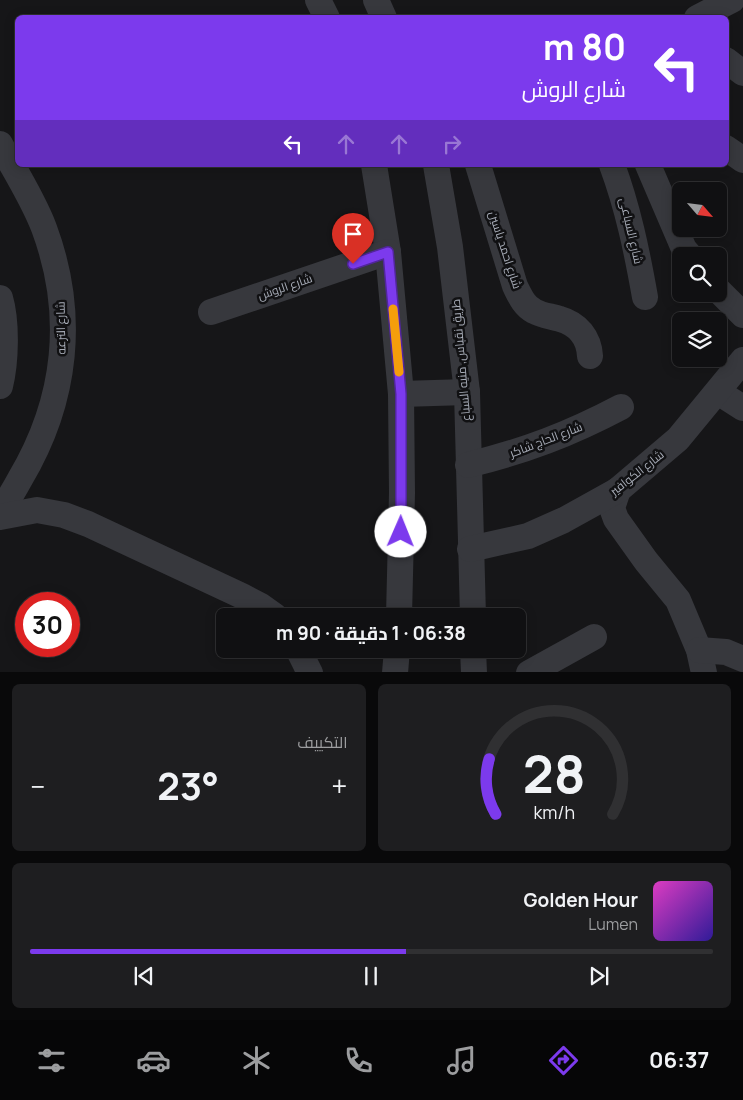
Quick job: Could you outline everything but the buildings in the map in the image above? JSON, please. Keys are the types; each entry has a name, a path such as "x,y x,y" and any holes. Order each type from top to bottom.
{"street":[{"path":"318,0 325,15"},
{"path":"376,0 383,15"},
{"path":"703,15 732,0"},
{"path":"729,62 743,73"},
{"name":"شارع الترعه","path":"0,144 21,181 43,227 55,263 64,334 60,374 50,415 32,459 0,511"},
{"path":"729,150 743,160"},
{"path":"374,167 388,252 401,394 402,493 399,608"},
{"name":"طريق نقباس, منيه السباع","path":"441,167 466,392 472,608"},
{"name":"شارع احمد ياسين","path":"479,167 515,286 522,301 533,310 546,316 561,319 575,326 586,339 590,356"},
{"name":"شارع السباعى","path":"613,167 621,189 635,243 645,297"},
{"path":"649,167 683,247"},
{"name":"شارع الروش","path":"211,312 388,252"},
{"path":"0,298 3,308 5,368 0,386"},
{"path":"727,299 743,315"},
{"name":"شارع الكوافير","path":"470,549 528,536 564,520 618,490 678,439 743,360"},
{"path":"401,394 466,392"},
{"path":"718,392 743,408"},
{"name":"شارع الحاج شاكر","path":"468,465 508,455 547,442 621,407"},
{"path":"618,490 612,508 616,519 646,561 678,600 701,661 726,652 743,659"},
{"path":"0,517 37,510 64,515 97,528 264,608"},
{"path":"528,672 594,637"},
{"path":"303,658 310,672"},
{"path":"395,672 396,658"},
{"path":"474,658 474,672"}],"slow traffic":[{"path":"393,309 399,372"}],"route":[{"path":"353,264 388,252 401,394 401,532"}]}
